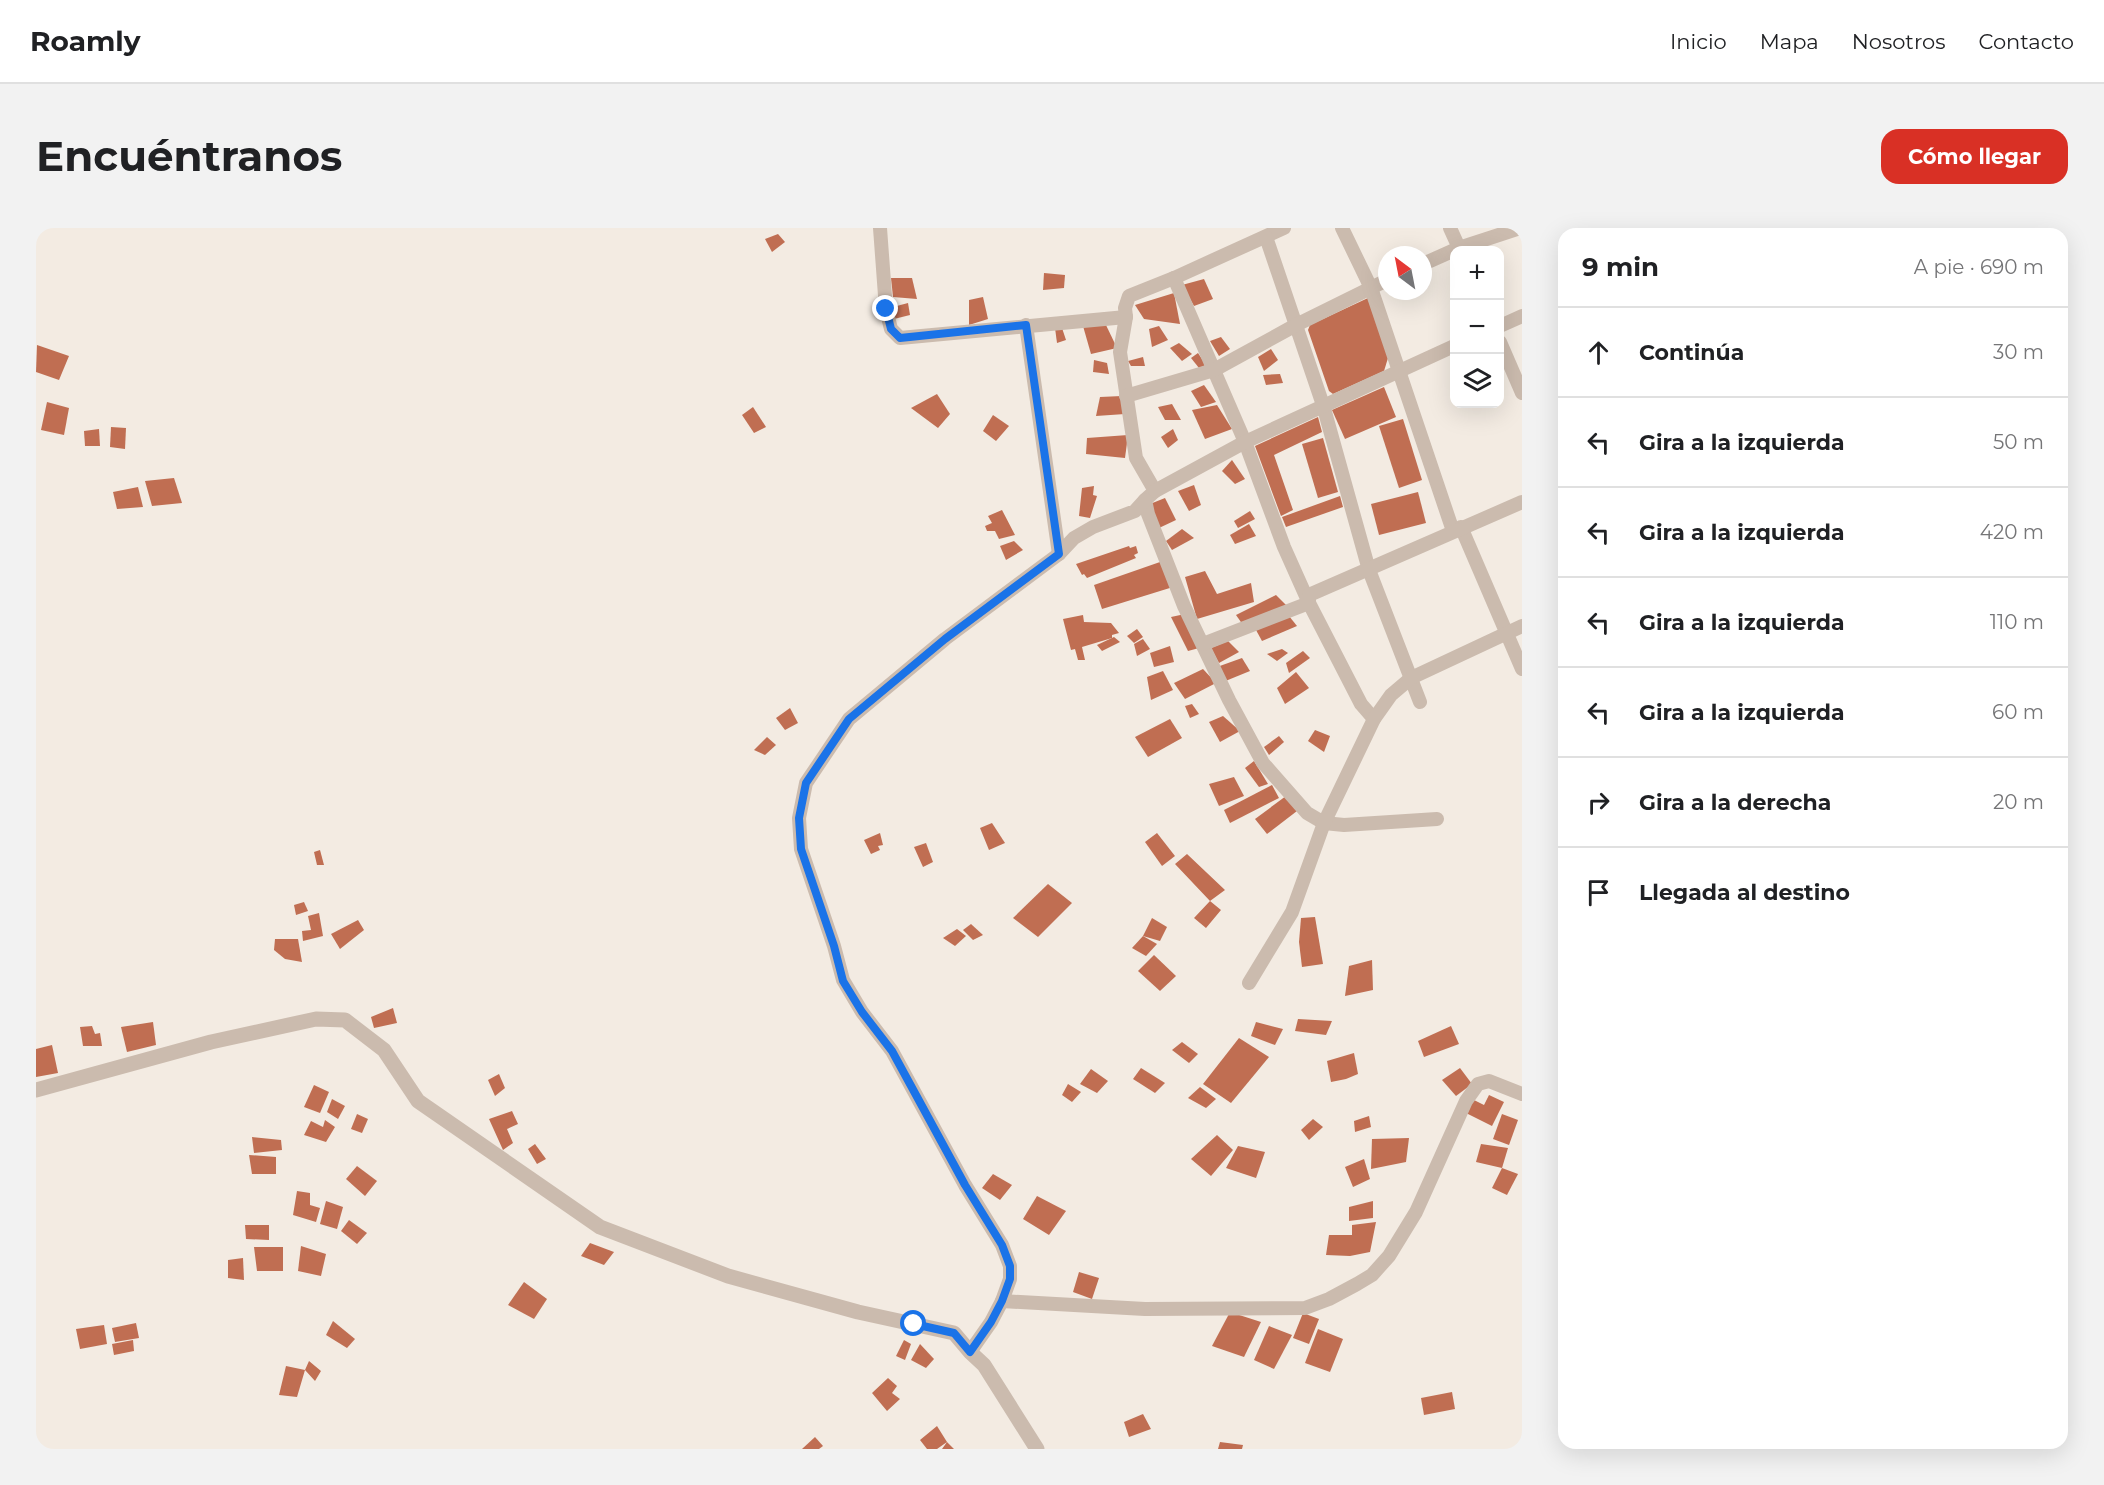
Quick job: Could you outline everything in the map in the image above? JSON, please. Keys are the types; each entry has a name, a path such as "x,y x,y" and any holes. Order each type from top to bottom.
{"street":[{"path":"880,228 886,309 891,329 900,338 1126,317"},
{"path":"1284,228 1129,296 1125,308 1126,317 1120,352 1136,458 1150,496 1148,514 1184,606 1229,700 1263,763 1307,813 1324,823 1377,824 1437,819"},
{"path":"1342,228 1371,288 1457,529 1522,669"},
{"path":"1450,228 1458,246"},
{"path":"1468,246 1520,228"},
{"path":"1266,237 1323,405 1369,570 1420,702"},
{"path":"1432,260 1450,253"},
{"path":"1174,278 1245,442 1284,547 1309,603 1361,705 1374,719"},
{"path":"1126,396 1214,370 1296,325 1378,284"},
{"path":"1504,324 1522,316"},
{"path":"1026,325 1059,554"},
{"path":"970,1352 991,1322 1002,1301 1010,1279 1010,1266 1002,1245 965,1185 892,1051 862,1012 843,981 834,946 801,849 799,818 806,783 849,719 945,639 1059,554 1074,538 1093,527 1134,511 1150,496 1245,442 1450,348"},
{"path":"1504,351 1521,389"},
{"path":"1309,603 1309,595 1522,502"},
{"path":"1203,644 1309,603"},
{"path":"1249,983 1292,912 1324,823 1374,719 1391,695 1411,678 1522,626"},
{"path":"36,1090 211,1042 316,1019 345,1020 384,1050 418,1101 600,1227 728,1276 858,1312 954,1333 984,1365 1037,1449"},
{"path":"1002,1301 1179,1309 1305,1308 1329,1299 1372,1275 1389,1256 1416,1212 1466,1101 1478,1084 1489,1081 1522,1094"}],"building":[{"path":"778,234 785,242 772,252 765,239"},
{"path":"1044,273 1065,275 1064,288 1043,290"},
{"path":"891,278 912,278 917,299 893,297"},
{"path":"1204,279 1213,299 1194,306 1182,285"},
{"path":"1174,293 1180,324 1144,319 1135,305"},
{"path":"983,297 988,319 969,325 969,300"},
{"path":"1368,298 1388,358 1384,371 1333,394 1329,391 1308,330 1310,325"},
{"path":"908,303 910,315 894,319 893,307"},
{"path":"1105,323 1117,348 1091,354 1083,326"},
{"path":"1159,326 1168,340 1152,347 1149,329"},
{"path":"1055,328 1062,328 1066,340 1057,343"},
{"path":"1221,337 1230,349 1219,356 1210,341"},
{"path":"1179,343 1192,354 1182,361 1170,348"},
{"path":"37,345 69,356 59,380 36,372"},
{"path":"1271,349 1278,360 1264,371 1258,357"},
{"path":"1198,353 1206,365 1199,368 1191,358"},
{"path":"1143,357 1145,366 1131,366 1128,361"},
{"path":"1094,360 1107,363 1109,374 1093,372"},
{"path":"1280,374 1283,383 1266,385 1263,375"},
{"path":"1204,385 1216,402 1201,407 1191,391"},
{"path":"1384,387 1396,417 1345,439 1332,410"},
{"path":"937,394 950,414 938,428 911,408"},
{"path":"1122,396 1125,414 1096,416 1100,397"},
{"path":"47,402 69,408 64,435 41,430"},
{"path":"1172,404 1181,420 1165,420 1158,407"},
{"path":"1217,405 1232,429 1205,439 1192,410"},
{"path":"753,407 766,427 754,433 742,415"},
{"path":"993,415 1009,426 996,441 983,431"},
{"path":"1318,417 1322,432 1274,455 1293,510 1281,516 1255,446"},
{"path":"1403,419 1422,480 1399,488 1379,426"},
{"path":"111,427 126,428 125,449 110,447"},
{"path":"99,429 100,446 85,446 84,431"},
{"path":"1173,429 1178,440 1168,448 1161,437"},
{"path":"1128,435 1125,458 1086,454 1087,438"},
{"path":"1323,438 1338,492 1318,498 1302,444"},
{"path":"1232,460 1245,479 1235,484 1222,471"},
{"path":"174,478 182,503 152,506 145,481"},
{"path":"1194,485 1201,505 1189,511 1178,491"},
{"path":"1094,486 1093,495 1097,496 1090,518 1079,516 1082,488"},
{"path":"138,487 143,507 117,509 113,492"},
{"path":"1418,492 1426,523 1379,535 1371,504"},
{"path":"1340,496 1343,507 1286,527 1282,517"},
{"path":"1165,498 1176,520 1159,528 1150,504"},
{"path":"1002,510 1015,535 999,539 995,531 987,531 985,526 992,523 988,516"},
{"path":"1250,511 1255,519 1238,528 1234,521"},
{"path":"1249,524 1256,536 1235,544 1230,535"},
{"path":"1182,529 1194,538 1172,550 1166,541"},
{"path":"1014,541 1023,550 1006,560 1000,546"},
{"path":"1129,546 1130,548 1136,546 1138,553 1134,555 1136,558 1087,578 1084,574 1082,575 1076,564"},
{"path":"1160,562 1173,587 1102,609 1094,585"},
{"path":"1205,571 1217,594 1251,583 1254,602 1197,619 1185,577"},
{"path":"1276,595 1287,606 1243,625 1236,615"},
{"path":"1185,614 1199,648 1188,651 1171,617"},
{"path":"1083,615 1084,622 1111,623 1119,633 1112,635 1112,638 1082,647 1085,660 1078,660 1075,649 1071,650 1063,619"},
{"path":"1289,616 1297,626 1262,641 1256,630"},
{"path":"1137,629 1143,637 1134,643 1127,636"},
{"path":"1114,637 1120,642 1102,651 1097,645"},
{"path":"1143,639 1150,649 1137,656 1134,644"},
{"path":"1228,641 1239,652 1219,663 1211,648"},
{"path":"1170,646 1174,662 1154,667 1150,653"},
{"path":"1282,649 1288,653 1277,661 1267,654"},
{"path":"1303,651 1310,658 1289,673 1286,663"},
{"path":"1242,658 1250,671 1223,682 1217,667"},
{"path":"1203,669 1216,683 1185,699 1174,683"},
{"path":"1163,671 1173,690 1151,700 1147,677"},
{"path":"1296,672 1309,688 1285,704 1277,688"},
{"path":"1192,704 1199,714 1190,718 1185,706"},
{"path":"790,708 798,723 785,730 776,718"},
{"path":"1223,716 1240,731 1220,742 1209,722"},
{"path":"1170,719 1182,738 1148,757 1135,737"},
{"path":"1315,730 1330,736 1324,752 1308,741"},
{"path":"1279,736 1284,742 1269,755 1264,747"},
{"path":"767,737 776,745 765,755 754,750"},
{"path":"1254,761 1268,784 1259,787 1245,768"},
{"path":"1234,777 1244,796 1219,806 1209,784"},
{"path":"1272,785 1279,798 1230,823 1224,810"},
{"path":"1286,796 1297,811 1267,834 1255,819"},
{"path":"992,823 1005,843 989,850 980,828"},
{"path":"880,833 883,845 878,846 880,850 871,854 864,840"},
{"path":"1157,833 1175,856 1162,866 1145,842"},
{"path":"926,843 933,862 923,867 914,847"},
{"path":"320,850 324,865 317,865 314,852"},
{"path":"1187,854 1225,890 1210,901 1175,864"},
{"path":"1048,884 1072,903 1038,937 1013,918"},
{"path":"1210,901 1221,910 1206,928 1194,918"},
{"path":"304,902 308,911 296,915 294,905"},
{"path":"319,913 323,936 303,941 302,931 311,930 308,916"},
{"path":"1315,917 1323,964 1302,967 1299,942 1301,918"},
{"path":"1152,918 1167,927 1160,941 1143,936"},
{"path":"358,920 364,930 340,949 331,934"},
{"path":"971,924 983,935 973,940 963,930"},
{"path":"957,929 966,936 955,946 943,938"},
{"path":"1143,936 1157,944 1146,956 1132,948"},
{"path":"275,939 298,939 302,962 285,959 274,950"},
{"path":"1154,955 1176,976 1160,991 1138,971"},
{"path":"1372,960 1373,990 1345,996 1349,966"},
{"path":"393,1008 397,1023 374,1028 371,1017"},
{"path":"1298,1019 1332,1021 1326,1035 1295,1031"},
{"path":"153,1022 156,1045 127,1052 121,1027"},
{"path":"1256,1022 1283,1029 1275,1045 1251,1036"},
{"path":"92,1026 95,1034 100,1033 102,1046 83,1046 80,1027"},
{"path":"1451,1026 1459,1044 1424,1057 1418,1041"},
{"path":"1239,1038 1269,1057 1231,1103 1203,1084"},
{"path":"1182,1042 1198,1054 1189,1063 1172,1050"},
{"path":"52,1045 58,1073 36,1077 36,1049"},
{"path":"1354,1053 1358,1074 1331,1082 1327,1061"},
{"path":"1141,1068 1165,1083 1155,1093 1133,1079"},
{"path":"1460,1068 1472,1084 1456,1096 1442,1080"},
{"path":"1091,1069 1108,1081 1097,1093 1080,1084"},
{"path":"499,1074 505,1088 495,1096 488,1080"},
{"path":"1068,1084 1081,1092 1072,1102 1062,1095"},
{"path":"314,1085 329,1092 320,1113 304,1107"},
{"path":"1200,1087 1216,1099 1206,1108 1188,1098"},
{"path":"1489,1095 1504,1102 1492,1126 1466,1113 1472,1099 1484,1105"},
{"path":"332,1099 345,1106 338,1119 327,1112"},
{"path":"512,1111 518,1124 507,1129 513,1143 503,1150 489,1119"},
{"path":"357,1114 368,1119 362,1133 351,1129"},
{"path":"1502,1114 1518,1120 1509,1145 1493,1139"},
{"path":"1369,1116 1371,1127 1355,1132 1354,1121"},
{"path":"1313,1119 1323,1127 1309,1140 1301,1130"},
{"path":"325,1120 335,1127 326,1142 304,1135 311,1121 323,1127"},
{"path":"1217,1135 1233,1150 1211,1176 1191,1159"},
{"path":"252,1137 281,1140 282,1150 254,1153"},
{"path":"1409,1138 1406,1162 1371,1169 1372,1139"},
{"path":"535,1144 546,1159 537,1164 528,1149"},
{"path":"1481,1144 1508,1148 1502,1168 1476,1162"},
{"path":"1238,1146 1265,1152 1256,1178 1226,1168"},
{"path":"249,1155 276,1157 276,1174 252,1174"},
{"path":"1364,1159 1370,1179 1353,1187 1345,1167"},
{"path":"357,1166 377,1181 365,1196 346,1179"},
{"path":"1502,1168 1518,1174 1507,1195 1492,1188"},
{"path":"993,1174 1012,1185 1000,1200 982,1188"},
{"path":"297,1191 310,1193 310,1205 320,1208 316,1222 293,1215"},
{"path":"1037,1196 1066,1211 1049,1235 1023,1219"},
{"path":"326,1201 343,1207 337,1229 320,1224"},
{"path":"1373,1201 1373,1218 1349,1221 1349,1207"},
{"path":"349,1220 367,1233 357,1244 341,1231"},
{"path":"1376,1222 1370,1252 1350,1256 1326,1255 1329,1235 1352,1235 1352,1225"},
{"path":"245,1225 269,1225 269,1240 246,1239"},
{"path":"590,1243 614,1252 604,1265 581,1256"},
{"path":"301,1246 326,1254 321,1276 298,1271"},
{"path":"254,1247 283,1247 283,1271 257,1271"},
{"path":"243,1258 244,1280 228,1278 228,1260"},
{"path":"1079,1272 1099,1278 1092,1299 1073,1292"},
{"path":"524,1282 547,1299 534,1319 508,1305"},
{"path":"1230,1312 1261,1322 1244,1357 1212,1346"},
{"path":"1303,1313 1319,1319 1309,1344 1293,1338"},
{"path":"333,1321 355,1339 347,1348 326,1335"},
{"path":"136,1323 139,1338 115,1342 112,1328"},
{"path":"104,1325 107,1344 80,1349 76,1329"},
{"path":"1269,1326 1292,1335 1274,1369 1254,1360"},
{"path":"1318,1329 1343,1339 1330,1372 1305,1363"},
{"path":"133,1340 134,1351 114,1355 112,1344"},
{"path":"904,1340 911,1344 905,1360 896,1356"},
{"path":"920,1344 934,1359 926,1368 911,1360"},
{"path":"309,1361 321,1371 315,1381 305,1370"},
{"path":"286,1366 305,1370 297,1397 279,1395"},
{"path":"888,1378 897,1386 892,1393 900,1399 887,1411 872,1393"},
{"path":"1452,1392 1455,1409 1424,1415 1421,1398"},
{"path":"1143,1414 1151,1429 1129,1437 1124,1422"},
{"path":"937,1426 947,1442 937,1449 927,1449 920,1440"},
{"path":"815,1437 823,1446 819,1449 802,1449"},
{"path":"947,1442 954,1449 942,1449"},
{"path":"1220,1442 1243,1445 1242,1449 1218,1449"}],"route":[{"path":"886,309 891,329 900,338 1026,325 1059,554 945,639 849,719 806,783 799,818 801,849 834,946 843,981 862,1012 892,1051 965,1185 1002,1245 1010,1266 1010,1279 1002,1301 991,1322 970,1352 954,1333 914,1324"}]}
